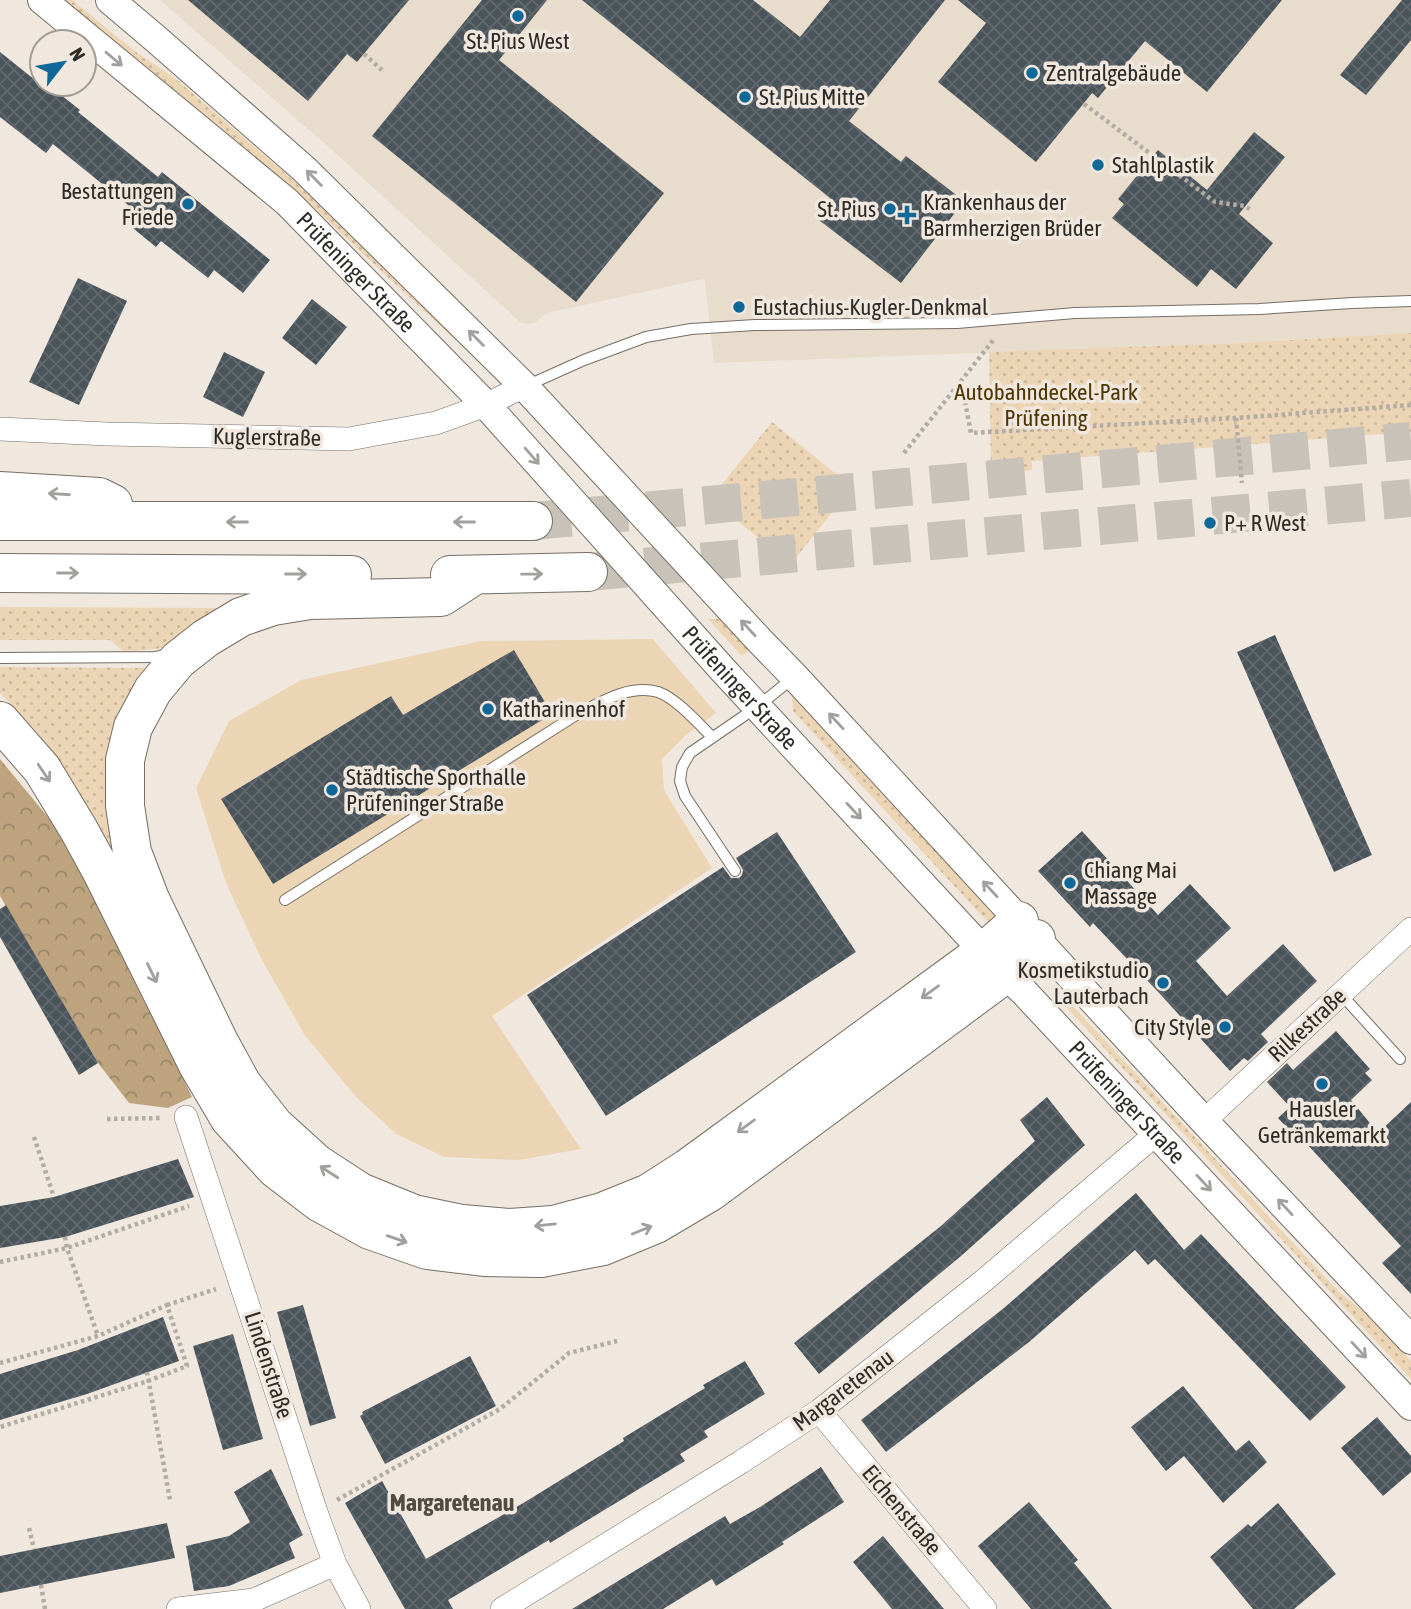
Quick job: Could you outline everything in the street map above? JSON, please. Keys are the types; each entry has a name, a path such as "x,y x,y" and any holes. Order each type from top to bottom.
{"highway":[{"path":"0,491 99,497 145,522"},
{"path":"0,521 533,522"},
{"path":"0,573 475,575 588,572"},
{"path":"475,575 441,597 310,600 273,606 241,617 200,642 178,660 153,690 133,727 125,760 125,806 132,852 150,899 242,1084 274,1125 317,1164 360,1192 414,1213 462,1224 510,1228 553,1225 602,1212 649,1193 995,963"},
{"path":"0,721 42,769 79,830 198,1065 230,1119 276,1169 319,1202 370,1230 427,1250 484,1257 541,1258 603,1246 656,1224 710,1192 995,963 1028,930"}],"street":[{"name":"Prüfeninger Straße","path":"42,0 287,202 486,405 757,707 1411,1406"},
{"name":"Prüfeninger Straße","path":"110,0 304,169 524,386 1203,1121 1411,1340"},
{"name":"Kuglerstraße","path":"0,429 349,439 436,423 486,405 524,386"},
{"name":"Rilkestraße","path":"1203,1121 1411,929"},
{"name":"Lindenstraße","path":"186,1117 316,1512 335,1564 359,1609"},
{"name":"Margaretenau","path":"502,1609 819,1412 982,1282 1157,1133"},
{"name":"Eichenstraße","path":"819,1412 985,1609"},
{"path":"178,1609 254,1600 335,1564"}],"lane":[{"path":"524,386 646,337 691,329 755,325 957,323 1076,313 1259,309 1411,301"},
{"path":"0,658 155,657 177,652 200,642"},
{"path":"735,871 685,796 680,781 682,767 690,753 795,677"},
{"path":"285,900 576,715 623,692 659,693 692,716 712,737"},
{"path":"1341,994 1400,1059"}],"path":[{"path":"364,54 382,70"},
{"path":"1084,104 1215,202 1245,206 1251,211"},
{"path":"905,453 1009,319"},
{"path":"961,381 971,433 1411,405"},
{"path":"1236,418 1242,482"},
{"path":"107,1119 186,1117"},
{"path":"34,1137 54,1197"},
{"path":"0,1262 67,1248 213,1198"},
{"path":"65,1237 98,1336"},
{"path":"0,1363 98,1336 167,1305 241,1281"},
{"path":"0,1427 148,1381 187,1366 167,1305"},
{"path":"316,1512 500,1409 569,1353 617,1341"},
{"path":"146,1372 170,1500"},
{"path":"29,1528 34,1549"},
{"path":"41,1585 45,1609"}],"shaded area":[{"name":"Krankenhaus der Barmherzigen Brüder","path":"160,0 1411,0 1411,333 1242,343 714,363 705,280 702,279 547,313 534,323 525,324"}],"green space":[{"path":"63,0 72,0 136,52 176,79 287,175 455,333 451,336 281,177 242,151"},
{"name":"Autobahndeckel-Park Prüfening","path":"1411,333 1411,432 1032,461 1032,470 991,475 989,352 1242,343"},
{"path":"772,422 852,487 791,564 710,499"},
{"path":"0,607 223,608 165,648 124,652 110,640 0,640"},
{"path":"708,619 725,619 752,648 742,656"},
{"path":"653,639 716,713 686,735 662,759 664,790 712,868 492,1016 581,1149 519,1160 444,1157 396,1134 356,1097 304,1034 261,958 226,883 196,788 229,721 301,680 481,641"},
{"path":"0,667 152,668 132,897 51,750 0,693"},
{"path":"796,695 993,909 998,923 993,928 793,711 792,696"},
{"path":"0,759 57,828 127,960 192,1097 168,1108 129,1103 98,1063 0,896"},
{"path":"1059,991 1338,1291 1371,1318 1411,1361 1411,1379 1055,995"}],"building":[{"path":"188,0 409,0 357,62 347,54 308,101"},
{"path":"482,0 547,0 499,60 664,193 576,302 372,136"},
{"path":"582,0 753,0 800,37 830,0 945,0 849,121 901,162 906,156 964,201 901,283 815,217 830,198"},
{"name":"Zentralgebäude","path":"958,0 1282,0 1207,92 1145,41 1098,98 1092,93 1036,162 938,82 986,23"},
{"path":"1402,0 1411,0 1411,40 1366,95 1340,75"},
{"path":"0,52 28,74 28,98 65,98 80,110 78,112 158,177 162,172 270,260 243,293 214,270 208,278 161,241 156,247 123,220 133,209 53,144 46,153 0,117"},
{"path":"1254,132 1285,157 1239,214 1273,243 1236,289 1211,269 1197,287 1112,218 1124,204 1118,199 1158,150 1207,190"},
{"path":"78,278 127,301 79,405 29,382"},
{"path":"312,299 347,327 316,365 282,338"},
{"path":"224,352 265,372 243,417 203,397"},
{"path":"1275,635 1372,855 1334,872 1237,652"},
{"name":"Städtische Sporthalle Prüfeninger Straße","path":"514,650 552,714 273,884 221,799 391,696 403,715"},
{"path":"1082,831 1158,915 1190,884 1231,928 1196,961 1227,996 1283,944 1317,981 1261,1034 1268,1042 1248,1061 1244,1058 1230,1071 1093,923 1090,927 1038,871"},
{"path":"777,832 856,952 606,1116 527,995 723,867 731,878 739,878 743,870 736,858"},
{"path":"6,905 98,1063 79,1075 0,937 0,909"},
{"path":"1336,1031 1370,1069 1365,1073 1372,1080 1351,1100 1378,1133 1411,1102 1411,1294 1382,1263 1401,1246 1305,1142 1302,1144 1278,1118 1290,1107 1267,1082 1287,1063 1293,1070"},
{"path":"1047,1097 1085,1145 961,1256 819,1374 794,1343 941,1226 1035,1141 1020,1120"},
{"path":"178,1159 194,1197 65,1237 0,1248 0,1206 54,1197"},
{"path":"1136,1193 1184,1250 1201,1234 1346,1387 1310,1421 1155,1259 1148,1265 1135,1250 1029,1342 886,1452 861,1420 1004,1308"},
{"path":"303,1305 336,1418 310,1426 277,1312"},
{"path":"163,1317 179,1361 87,1394 0,1420 0,1374 78,1350"},
{"path":"233,1334 263,1439 223,1450 193,1346"},
{"path":"470,1356 496,1406 385,1464 360,1416 362,1412"},
{"path":"745,1361 765,1394 704,1431 708,1437 680,1454 685,1461 550,1543 549,1540 448,1600 453,1609 405,1609 345,1503 382,1481 426,1559 624,1441 623,1438 705,1388 703,1385"},
{"path":"1183,1386 1236,1451 1249,1440 1267,1462 1223,1503 1184,1456 1166,1471 1131,1427"},
{"path":"1377,1417 1411,1456 1411,1472 1383,1496 1341,1448"},
{"path":"821,1467 844,1502 782,1542 784,1544 716,1586 712,1579 663,1609 572,1609 725,1516 730,1524"},
{"path":"271,1469 303,1535 289,1543 295,1558 229,1586 194,1591 186,1546 229,1536 250,1522 234,1492"},
{"path":"1029,1502 1078,1560 1074,1563 1112,1609 1031,1609 978,1546"},
{"path":"1278,1503 1336,1574 1294,1609 1253,1609 1210,1557 1248,1524 1251,1527"},
{"path":"167,1523 175,1558 0,1593 0,1556"},
{"path":"883,1536 944,1609 892,1609 853,1562"}],"tunnel":[{"path":"533,521 1411,441"},
{"path":"588,572 1411,498"}],"place":[{"name":"St. Pius West","path":"518,16"},
{"name":"Zentralgebäude","path":"1032,73"},
{"name":"St. Pius Mitte","path":"745,97"},
{"name":"Stahlplastik","path":"1098,165"},
{"name":"Bestattungen Friede","path":"188,204"},
{"name":"St. Pius","path":"890,209"},
{"name":"Krankenhaus der Barmherzigen Brüder","path":"907,215"},
{"name":"Eustachius-Kugler-Denkmal","path":"739,307"},
{"name":"P+ R West","path":"1210,523"},
{"name":"Katharinenhof","path":"488,709"},
{"name":"Städtische Sporthalle Prüfeninger Straße","path":"332,790"},
{"name":"Chiang Mai Massage","path":"1070,883"},
{"name":"Kosmetikstudio Lauterbach","path":"1163,983"},
{"name":"City Style","path":"1225,1027"},
{"name":"Hausler Getränkemarkt","path":"1322,1084"}],"district":[{"name":"Margaretenau","path":"452,1502"}]}
